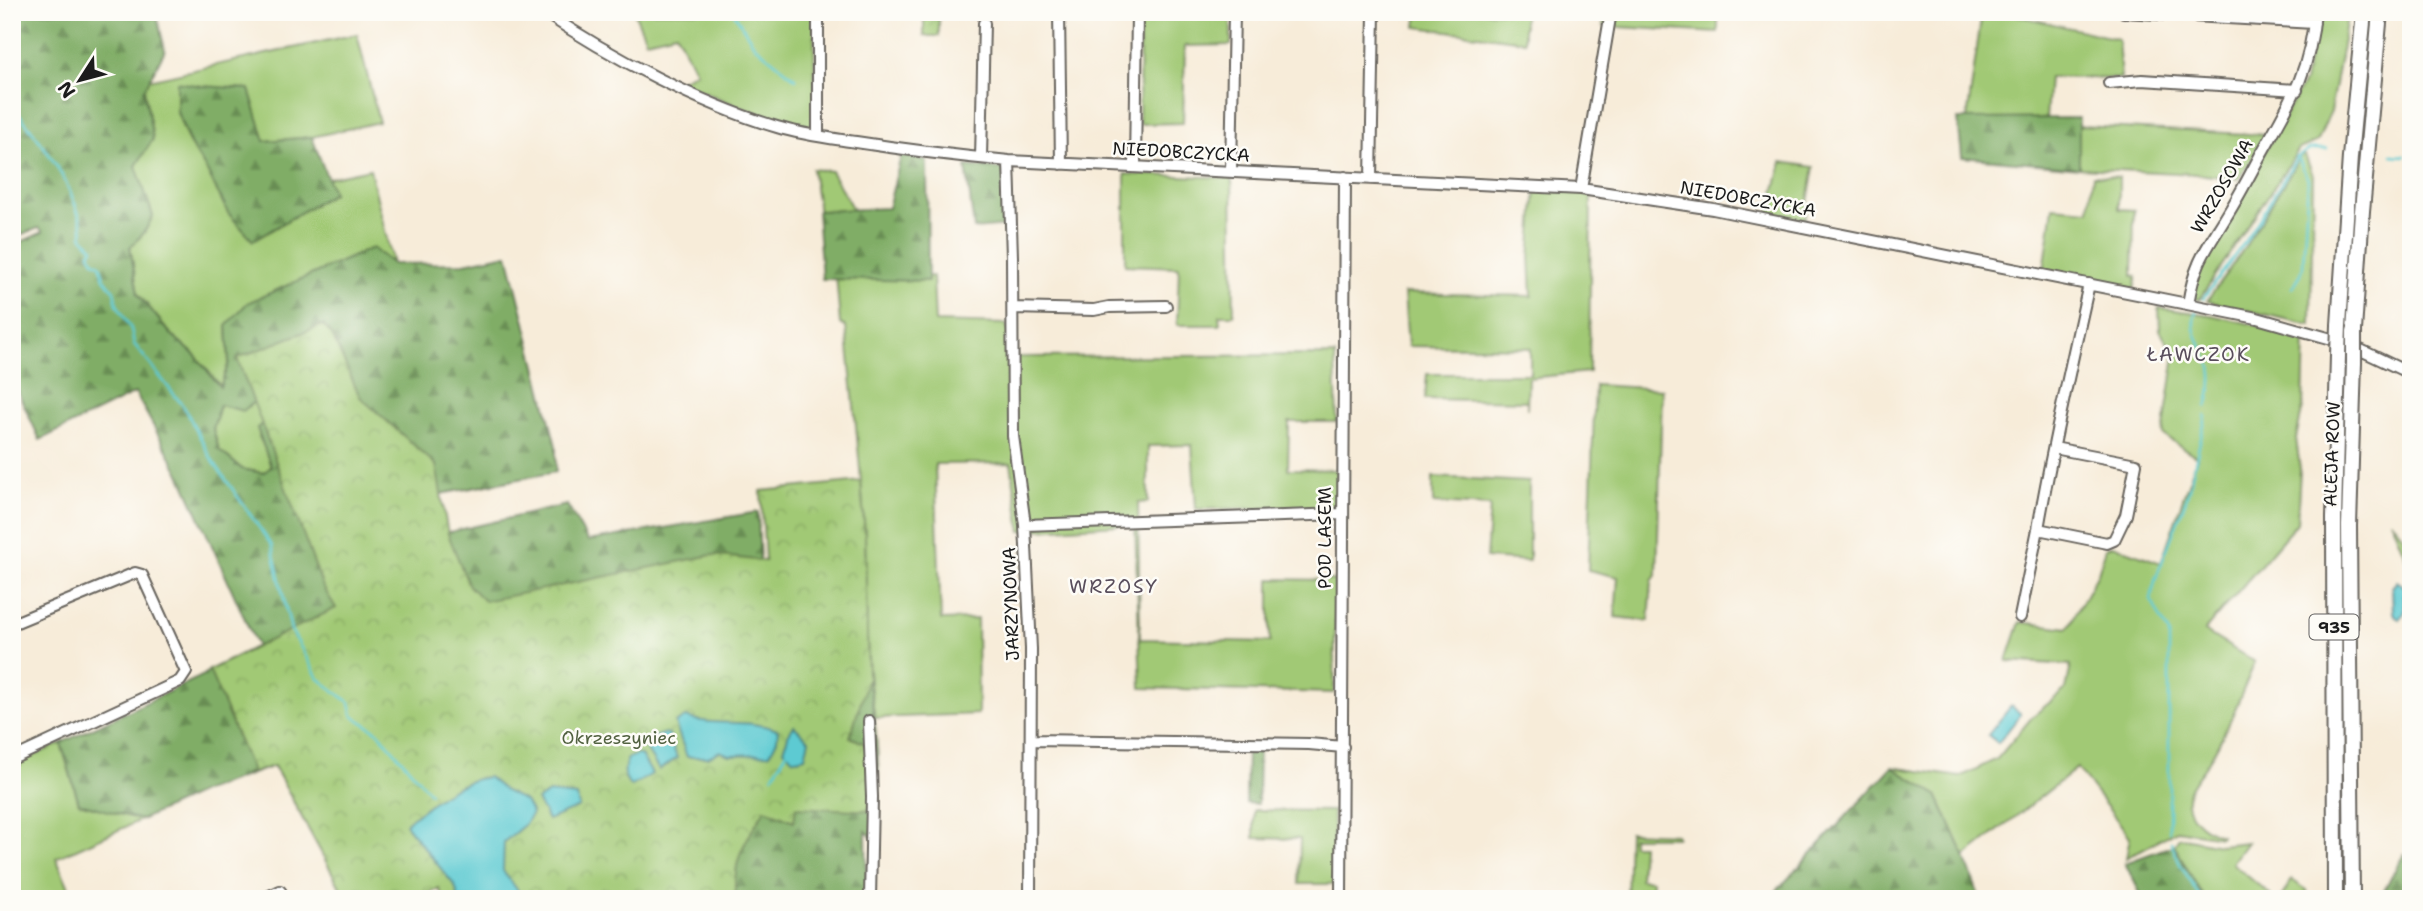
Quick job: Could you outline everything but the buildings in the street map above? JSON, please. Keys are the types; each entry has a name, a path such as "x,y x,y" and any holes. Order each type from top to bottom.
{"main road":[{"name":"ALEJA ROW","path":"2335,899 2334,545 2337,355 2351,146 2364,12"},
{"name":"ALEJA ROW","path":"2352,899 2348,526 2354,331 2380,12"}],"street":[{"name":"NIEDOBCZYCKA","path":"544,12 643,70 740,115 780,128 818,136 946,156 1009,161 1581,189 1713,209 2257,318 2346,343 2411,374"},
{"path":"818,12 818,136"},
{"path":"1059,12 1060,164"},
{"path":"1135,167 1137,12"},
{"path":"1231,172 1234,12"},
{"path":"1371,178 1374,12"},
{"path":"1581,189 1611,12"},
{"name":"WRZOSOWA","path":"2124,12 2315,18 2308,57 2297,90 2231,211 2202,254 2194,270 2188,304"},
{"path":"981,158 984,23"},
{"path":"2109,83 2142,80 2297,90"},
{"name":"JARZYNOWA","path":"1009,161 1013,436 1025,525 1031,649 1030,899"},
{"name":"POD LASEM","path":"1341,899 1345,177"},
{"path":"2020,617 2089,284"},
{"path":"1013,308 1094,310 1108,306 1166,306"},
{"path":"2038,529 2111,542 2119,533 2128,508 2136,464 2054,447"},
{"path":"1025,525 1342,514"},
{"path":"12,624 135,573 142,575 186,672 180,681 12,759"},
{"path":"869,720 872,797 870,899"},
{"path":"1031,740 1343,747"},
{"path":"263,899 280,891 285,899"}],"green space":[{"path":"12,12 156,12 165,50 144,90 153,139 136,166 153,216 144,233 130,247 138,294 170,333 196,356 220,387 229,362 227,325 247,303 372,248 393,264 464,263 508,254 556,446 556,472 409,500 344,556 567,505 588,541 758,512 760,566 786,688 868,678 877,740 879,801 877,843 866,831 867,899 623,899 455,886 443,899 439,888 419,899 367,899 364,890 346,898 274,766 202,792 141,820 79,803 61,743 204,675 257,646 179,472 135,393 40,440 16,388 12,389 12,246 43,232 39,228 17,236 12,228 12,200 16,197 12,190","holes":["267,391 270,417 257,428 271,467 263,473 242,469 219,450 213,429 220,405 243,411"]},
{"path":"634,12 814,12 815,121 809,128 776,119 679,81 696,72 676,33 646,40"},
{"path":"924,12 939,12 939,36 924,36"},
{"path":"1140,12 1231,12 1231,45 1185,46 1183,123 1139,124"},
{"path":"1418,12 1524,12 1524,41 1416,27"},
{"path":"1605,12 1718,12 1718,33 1603,26"},
{"path":"1982,12 2001,12 2118,39 2121,79 2049,77 2046,119 1967,119"},
{"path":"2318,12 2348,12 2330,112 2318,141 2299,149 2199,300 2192,297 2199,267 2304,82"},
{"path":"357,34 379,122 312,137 265,141 201,86 177,83 177,112 188,141 253,241 333,193 327,178 370,169 393,264 227,325 229,362 221,387 138,294 130,247 144,233 153,216 135,166 153,139 144,90 148,80"},
{"path":"177,82 249,89 265,141 312,137 333,193 253,241 228,213 190,144 177,112"},
{"path":"2079,118 2079,168 1962,157 1958,119"},
{"path":"2079,126 2268,135 2239,179 2079,168"},
{"path":"2301,155 2305,155 2313,175 2311,325 2207,301 2245,247"},
{"path":"901,156 927,160 928,281 822,279 817,211 888,208"},
{"path":"1782,162 1814,167 1805,219 1769,213"},
{"path":"966,166 1004,169 1007,226 974,229"},
{"path":"812,169 831,171 855,213 820,219"},
{"path":"1125,174 1232,178 1234,315 1219,315 1220,325 1177,325 1179,267 1125,265"},
{"path":"2093,175 2119,177 2119,209 2134,210 2133,276 2137,277 2134,289 2044,270 2053,207 2089,210"},
{"path":"1536,189 1591,194 1589,372 1528,378 1527,409 1527,401 1425,399 1427,374 1530,374 1530,348 1408,346 1404,293 1532,296 1530,257"},
{"path":"836,274 888,279 933,276 935,322 1006,324 1017,357 1335,355 1337,422 1289,422 1288,469 1337,470 1336,508 1196,509 1192,445 1148,446 1148,502 1138,503 1140,639 1270,642 1270,579 1333,580 1336,582 1334,693 1141,688 1135,524 1021,531 1011,463 935,464 941,620 977,619 978,714 875,718 868,650 865,536 859,458 846,327 840,324"},
{"path":"2159,308 2211,315 2305,336 2303,407 2296,438 2300,469 2297,523 2204,631 2255,662 2233,715 2187,798 2188,809 2195,819 2210,831 2221,835 2220,837 2177,830 2126,858 2130,837 2077,768 1965,857 1937,795 1892,767 1960,777 1997,759 2033,716 2066,689 2071,665 2007,661 2020,622 2068,628 2098,573 2106,547 2113,545 2161,563 2197,457 2163,435 2175,355 2160,330"},
{"name":"Okrzeszyniec","path":"323,325 332,335 360,397 436,465 448,534 469,586 484,601 712,555 765,561 761,491 861,481 868,678 850,737 874,748 875,811 796,807 794,821 765,809 741,851 736,872 735,899 443,899 439,888 419,899 367,899 364,890 346,898 274,766 243,775 252,771 209,670 336,608 323,587 237,358"},
{"path":"284,362 259,437 268,454 271,468 263,473 242,469 219,450 213,429 220,404"},
{"path":"1595,385 1662,389 1657,574 1652,581 1649,621 1615,617 1618,577 1588,570"},
{"path":"1433,477 1529,482 1529,561 1486,558 1490,506 1433,503"},
{"path":"2390,519 2411,546 2411,570"},
{"path":"61,743 79,803 141,820 56,858 74,899 12,899 12,766"},
{"path":"1247,748 1259,748 1258,804 1246,803"},
{"path":"1892,767 1937,795 1965,857 1980,899 1769,899"},
{"path":"1254,810 1333,811 1333,884 1299,884 1300,839 1254,838"},
{"path":"1629,832 1676,834 1677,837 1632,837 1632,845 1642,845 1640,879 1652,880 1651,899 1627,899"},
{"path":"2179,837 2219,845 2247,842 2232,863 2275,899 2204,899 2174,845"},
{"path":"2174,845 2204,899 2143,899 2125,863"},
{"path":"2404,854 2411,862 2411,899 2385,899 2384,890"},
{"path":"2292,880 2307,890 2308,899 2280,899"}],"water":[{"path":"2397,581 2404,586 2405,612 2399,619 2393,613 2392,587"},
{"path":"2011,706 2021,714 1998,743 1988,735"},
{"path":"685,717 709,722 766,726 778,730 777,740 770,754 729,755 720,751 708,757 687,757 675,723"},
{"path":"794,726 809,740 805,757 796,759 784,750 789,732"},
{"path":"669,734 677,758 659,770 643,741"},
{"path":"641,755 652,774 632,786 626,778 625,769 628,758"},
{"path":"488,777 505,791 525,801 532,813 524,825 504,842 503,871 519,892 507,899 459,899 455,886 405,824 454,788"},
{"path":"549,793 577,796 579,807 548,820 537,800"}],"waterway":[{"path":"733,12 755,46 796,79"},
{"path":"12,105 48,152 63,177 81,220 82,237 93,248 90,253 94,261 100,264 104,278 114,291 117,304 131,329 134,344 184,407 211,458 272,546 291,630 318,678 350,703 353,716 378,732 430,793"},
{"path":"2203,299 2249,236 2297,157 2310,149 2327,149"},
{"path":"2392,155 2405,156"},
{"path":"2292,288 2303,266 2308,180 2298,157"},
{"path":"2196,311 2195,334 2209,360 2212,373 2207,407"},
{"path":"2169,831 2169,634 2151,600 2155,580 2187,497 2206,416"},
{"path":"773,776 787,752"},
{"path":"2171,842 2179,862 2201,899"}],"district":[{"name":"ŁAWCZOK","path":"2199,354"},
{"name":"WRZOSY","path":"1114,586"}]}
